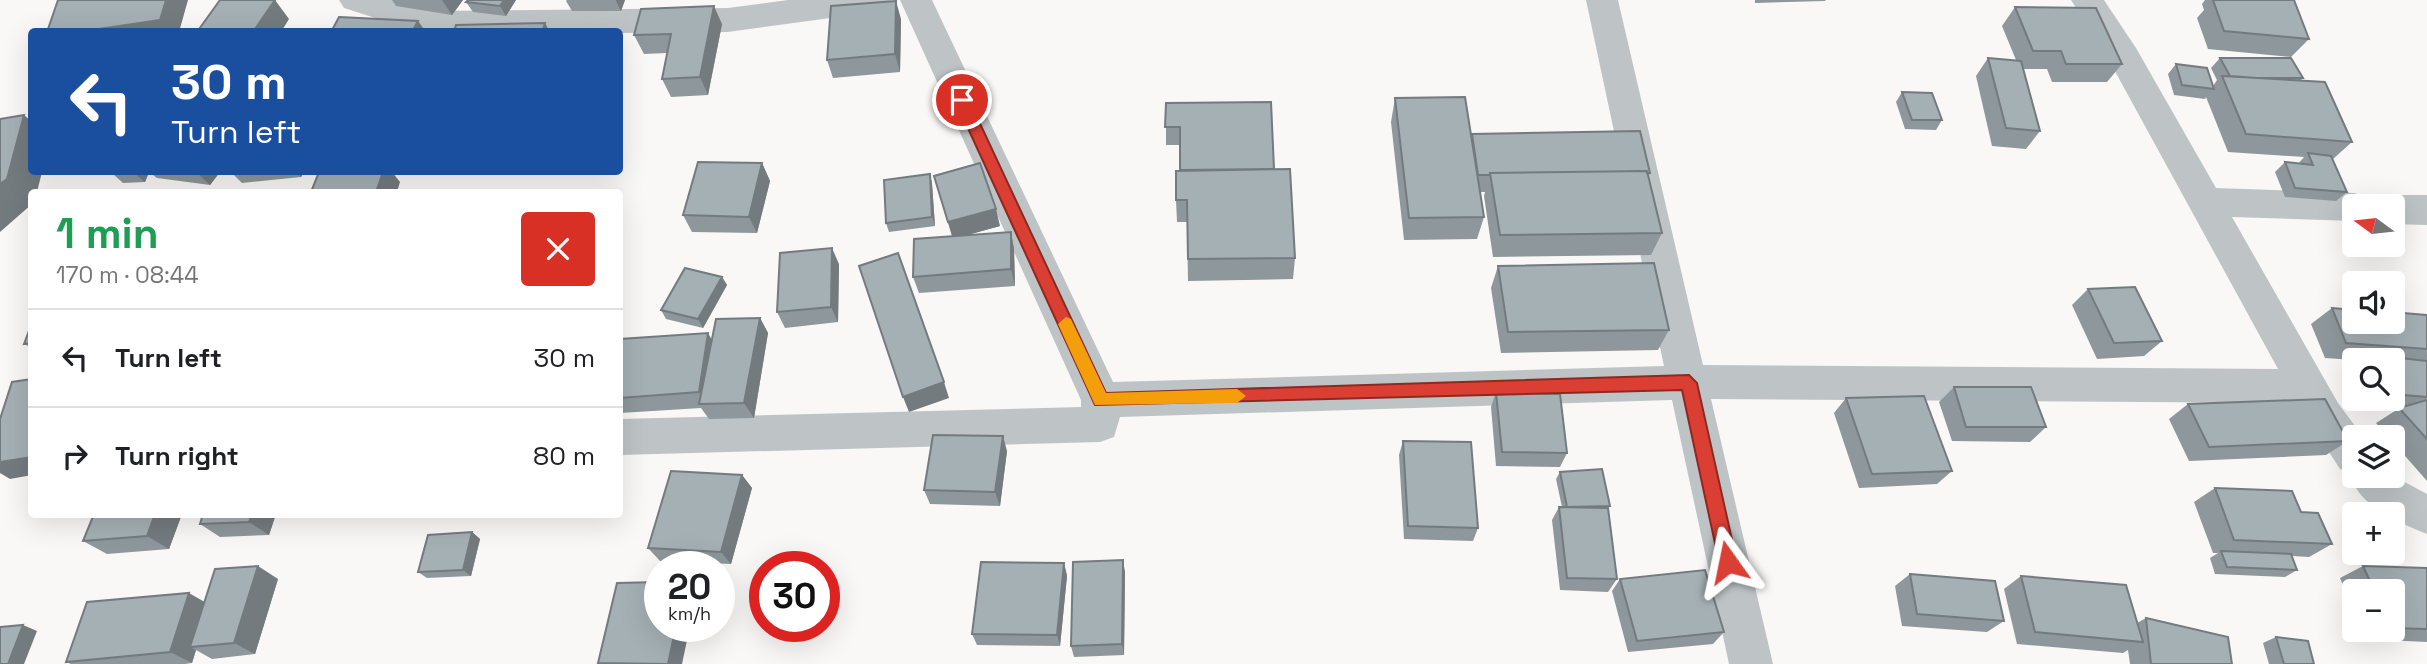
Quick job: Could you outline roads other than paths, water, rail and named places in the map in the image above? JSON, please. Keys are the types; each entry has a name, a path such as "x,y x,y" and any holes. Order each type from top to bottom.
{"street":[{"path":"355,0 430,23 729,20 875,0"},
{"path":"623,437 1100,424 1101,400 916,0"},
{"path":"1602,0 1751,664"},
{"path":"2087,0 2124,57 2323,415 2342,440"},
{"path":"2203,202 2342,207"},
{"path":"2405,209 2427,210"},
{"path":"1101,400 1689,383 2308,386"},
{"path":"2381,488 2427,515"}]}
